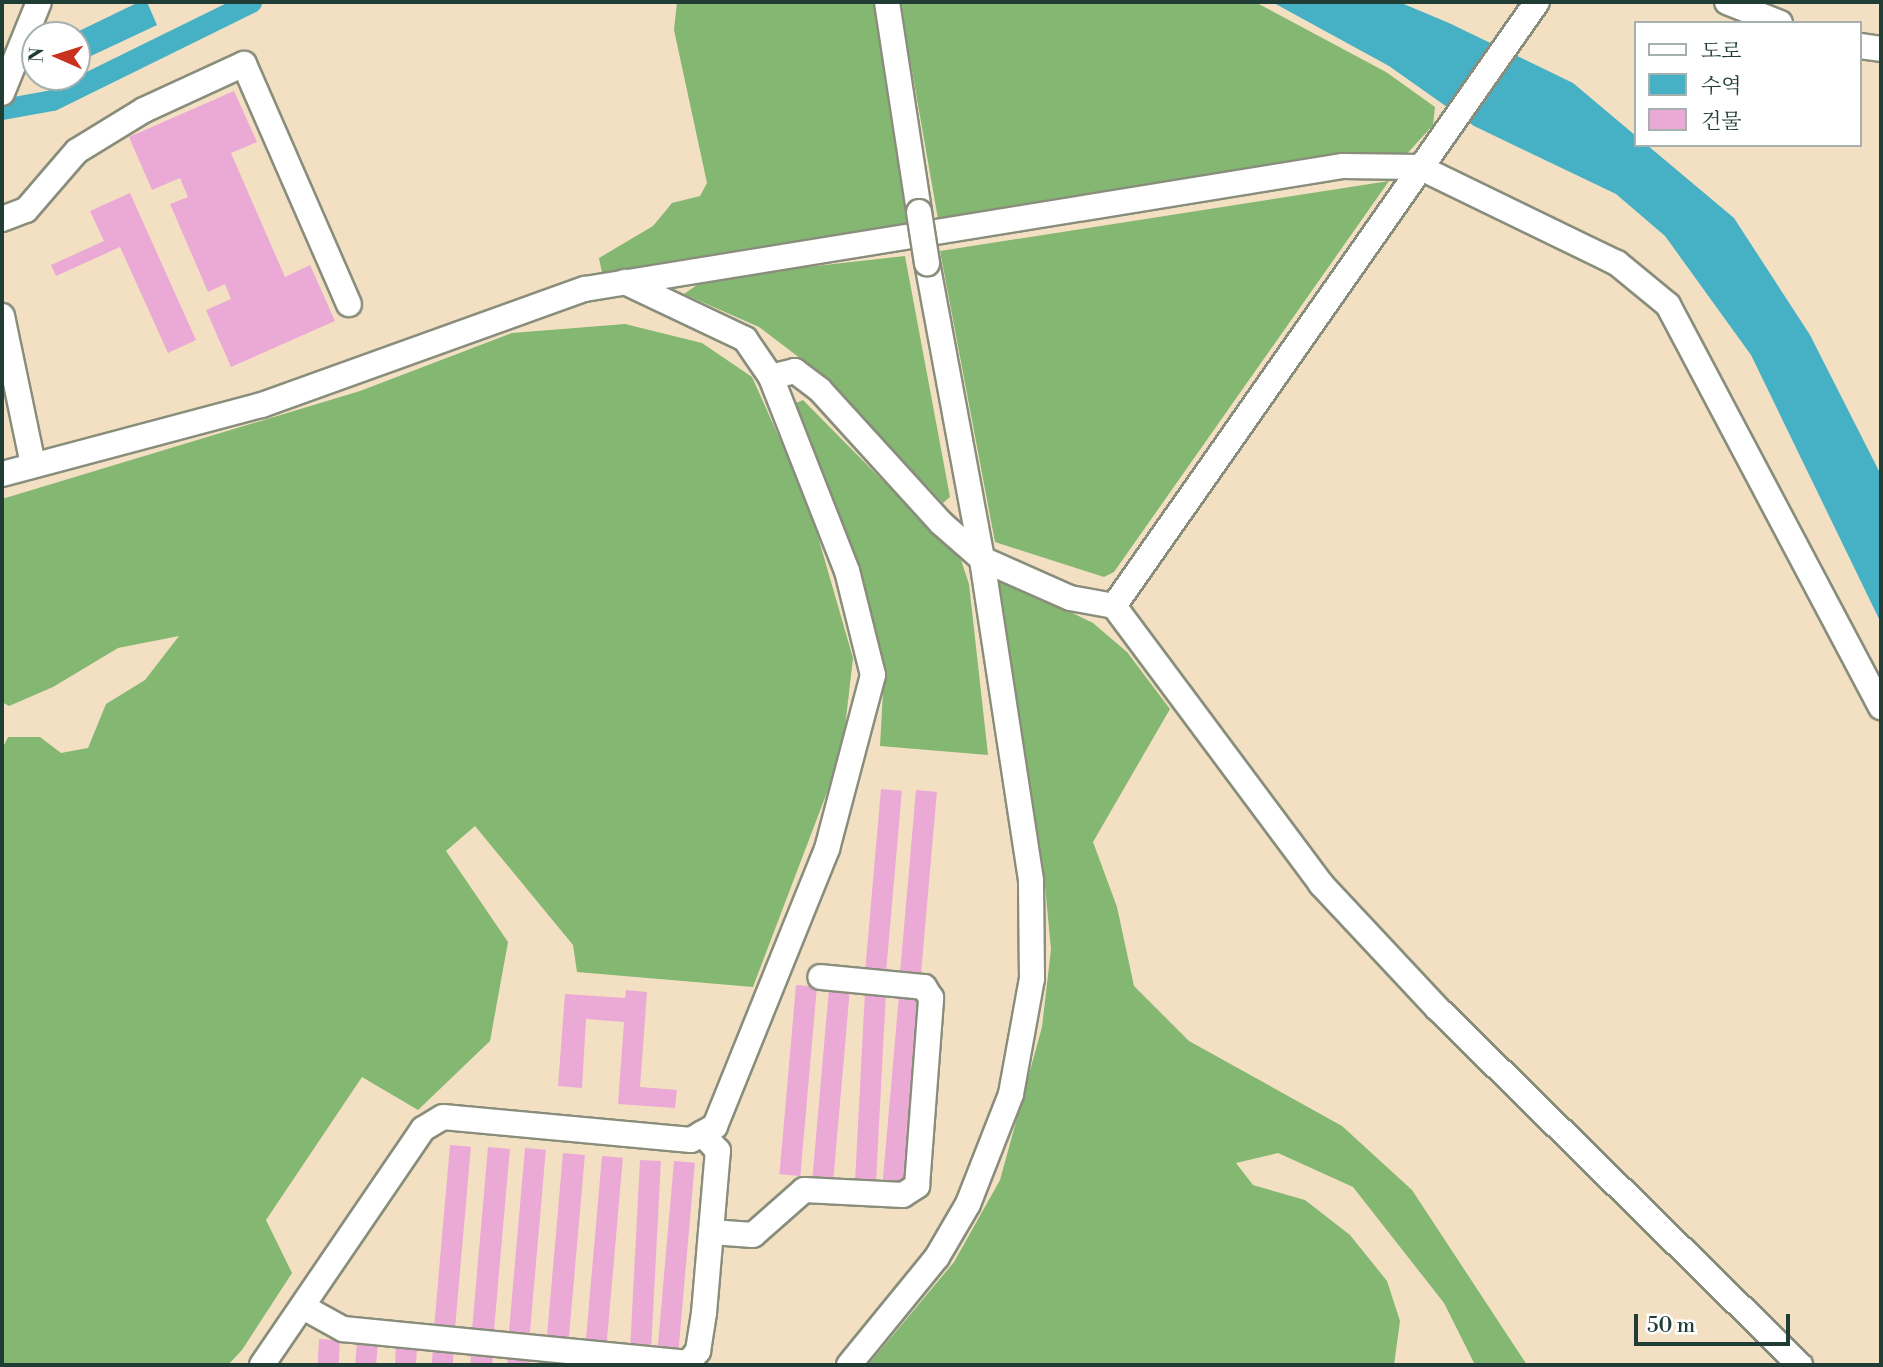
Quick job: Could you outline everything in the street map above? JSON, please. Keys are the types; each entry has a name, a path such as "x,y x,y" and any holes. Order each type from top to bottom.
{"street":[{"path":"2,93 39,2"},
{"path":"849,1365 937,1258 968,1204 990,1156 1023,1045 1032,979 1031,880 982,559 927,263 887,2"},
{"path":"1114,606 1537,2"},
{"path":"1727,2 1775,21"},
{"path":"1862,46 1881,49"},
{"path":"2,219 26,210 78,151 144,110 244,64 349,304"},
{"path":"2,474 262,405 585,289 1343,166 1419,167 1617,263 1668,305 1881,707"},
{"path":"262,1365 423,1129 443,1116 691,1140 715,1126 827,849 873,675 847,571 771,377 746,339 625,282"},
{"path":"2,316 33,465"},
{"path":"771,377 795,371 820,390 941,523 982,559 1070,598 1114,606 1321,884 1800,1365"},
{"path":"711,1232 753,1235 803,1190 903,1195 917,1186 931,998 924,988 820,977"},
{"path":"303,1307 343,1329 687,1364 698,1351 705,1313 718,1151 702,1133"}],"green space":[{"path":"677,2 875,2 907,228 603,278 599,258 653,226 672,203 700,196 707,183 674,30"},
{"path":"900,2 1255,2 1386,72 1435,107 1433,125 1405,156 938,219"},
{"path":"1389,181 1114,572 1104,577 995,542 940,251"},
{"path":"905,256 950,497 943,503 821,374 759,327 684,294 707,278"},
{"path":"625,324 702,343 752,377 808,502 853,658 842,753 753,987 577,972 573,945 475,826 446,851 508,942 490,1041 418,1110 362,1077 266,1220 292,1273 242,1350 228,1365 2,1365 2,749 8,737 40,737 61,753 88,748 106,704 145,680 179,636 118,648 53,687 9,706 2,702 2,499 360,391 512,333"},
{"path":"803,400 961,560 969,584 988,755 880,746 884,673 877,638 798,421 796,403"},
{"path":"997,576 1093,623 1127,652 1170,709 1093,842 1117,907 1134,986 1189,1041 1342,1126 1412,1190 1527,1365 1475,1365 1444,1303 1353,1187 1278,1153 1236,1163 1253,1185 1305,1200 1350,1235 1387,1281 1400,1321 1394,1365 868,1365 954,1262 1000,1180 1042,1027 1051,949 1043,865"}],"water":[{"path":"139,2 147,2 157,25 91,56 91,25"},
{"path":"1272,2 1399,2 1449,23 1573,83 1634,134 1634,147 1649,147 1734,218 1810,335 1881,475 1881,623 1751,355 1665,236 1616,194 1474,126 1389,66"}],"building":[{"path":"234,91 257,142 231,153 285,277 310,265 335,321 231,367 206,310 231,299 225,284 208,292 170,204 188,197 180,178 152,190 129,137"},
{"path":"130,193 196,340 168,353 120,247 56,276 51,265 104,241 90,211"},
{"path":"881,789 902,791 885,980 864,978"},
{"path":"916,790 937,792 920,981 899,979"},
{"path":"796,985 817,987 800,1176 779,1174"},
{"path":"829,988 850,990 833,1179 812,1177"},
{"path":"626,990 647,992 640,1087 677,1090 675,1108 618,1104 624,1022 586,1019 582,1088 558,1086 565,994 625,998"},
{"path":"865,991 886,992 876,1182 855,1181"},
{"path":"899,995 920,997 903,1187 882,1185"},
{"path":"450,1145 471,1147 454,1336 433,1334"},
{"path":"488,1147 510,1149 493,1338 471,1336"},
{"path":"525,1148 546,1150 529,1340 508,1338"},
{"path":"563,1153 585,1155 568,1344 546,1342"},
{"path":"602,1156 623,1158 606,1347 585,1345"},
{"path":"640,1160 661,1161 651,1351 630,1350"},
{"path":"674,1161 695,1163 678,1353 657,1351"},
{"path":"319,1339 340,1340 339,1365 318,1365"},
{"path":"357,1342 378,1344 376,1365 355,1365"},
{"path":"396,1346 417,1347 416,1365 395,1365"},
{"path":"433,1349 454,1351 453,1365 432,1365"},
{"path":"471,1353 493,1354 492,1365 470,1365"},
{"path":"508,1355 529,1357 529,1365 507,1365"}],"waterway":[{"path":"2,109 52,100 251,2"}]}
